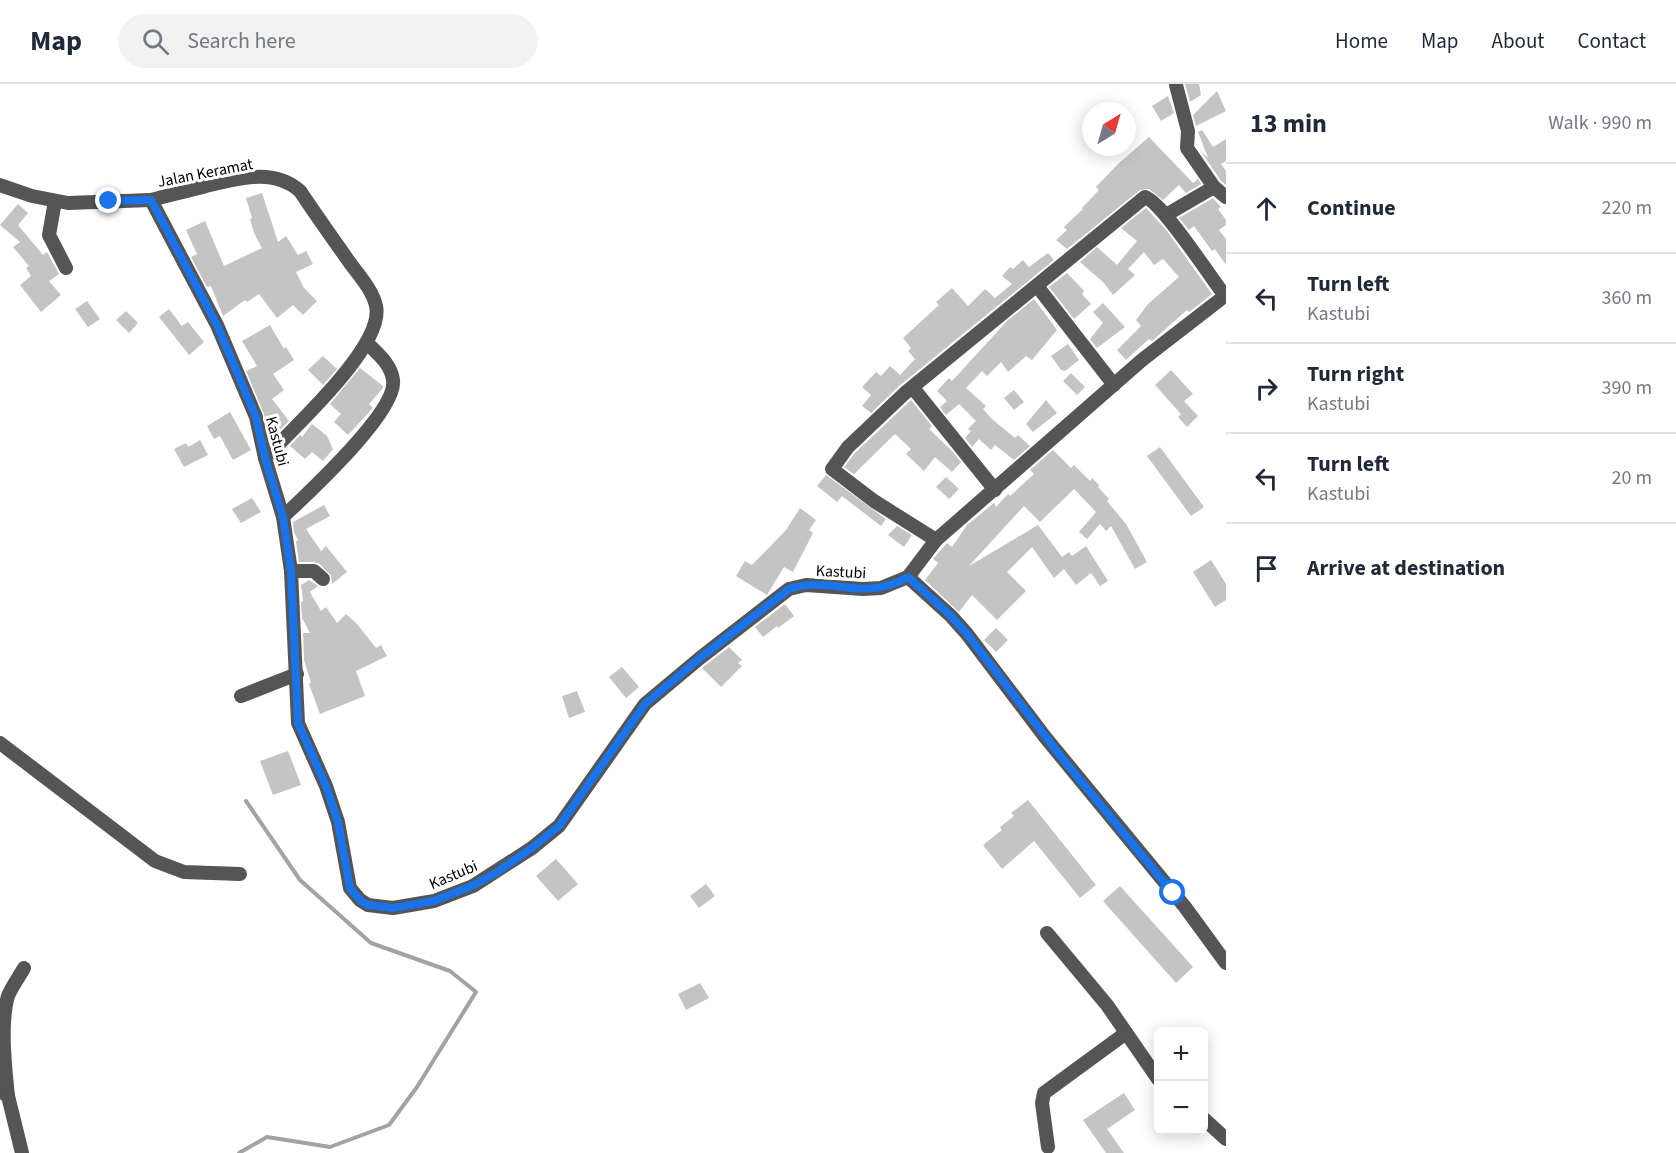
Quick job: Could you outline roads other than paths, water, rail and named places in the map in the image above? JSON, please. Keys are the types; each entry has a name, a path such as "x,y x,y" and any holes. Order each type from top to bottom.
{"street":[{"path":"1176,85 1188,131 1187,148 1214,187 1226,197"},
{"name":"Jalan Keramat","path":"151,200 246,177 271,178 288,182 300,191 361,278 376,304 374,328 367,343"},
{"path":"0,185 32,196 68,203 151,200"},
{"path":"1166,215 1214,187"},
{"path":"936,540 874,501 832,468 848,447 875,420 1143,198 1150,198 1166,215 1225,296 1114,385 936,540 908,577 951,616 967,634 1046,737 1185,907 1226,963"},
{"name":"Kastubi","path":"151,200 217,325 256,417 265,458 283,517 291,571 298,723 326,786 338,822 350,888 354,895 368,905 393,908 434,901 472,886 532,848 559,826 645,704 789,589 806,585 863,590 881,588 908,577"},
{"path":"55,201 49,235 66,268"},
{"path":"1037,286 1114,385"},
{"path":"265,458 331,390 367,343 390,367 394,382 390,398 345,457 283,517"},
{"path":"913,388 995,490"},
{"path":"291,571 314,570 323,579"},
{"path":"241,696 297,674"},
{"path":"0,743 155,861 184,872 240,874"},
{"path":"1047,933 1107,1005 1154,1072"},
{"path":"22,1153 4,1093 4,1012 8,996 24,968"},
{"path":"1048,1147 1042,1103 1044,1093 1126,1033"},
{"path":"1208,1123 1226,1139"}],"waterway":[{"path":"239,1153 267,1137 330,1147 389,1125 417,1087 476,992 450,971 371,943 300,880 246,801"}]}
